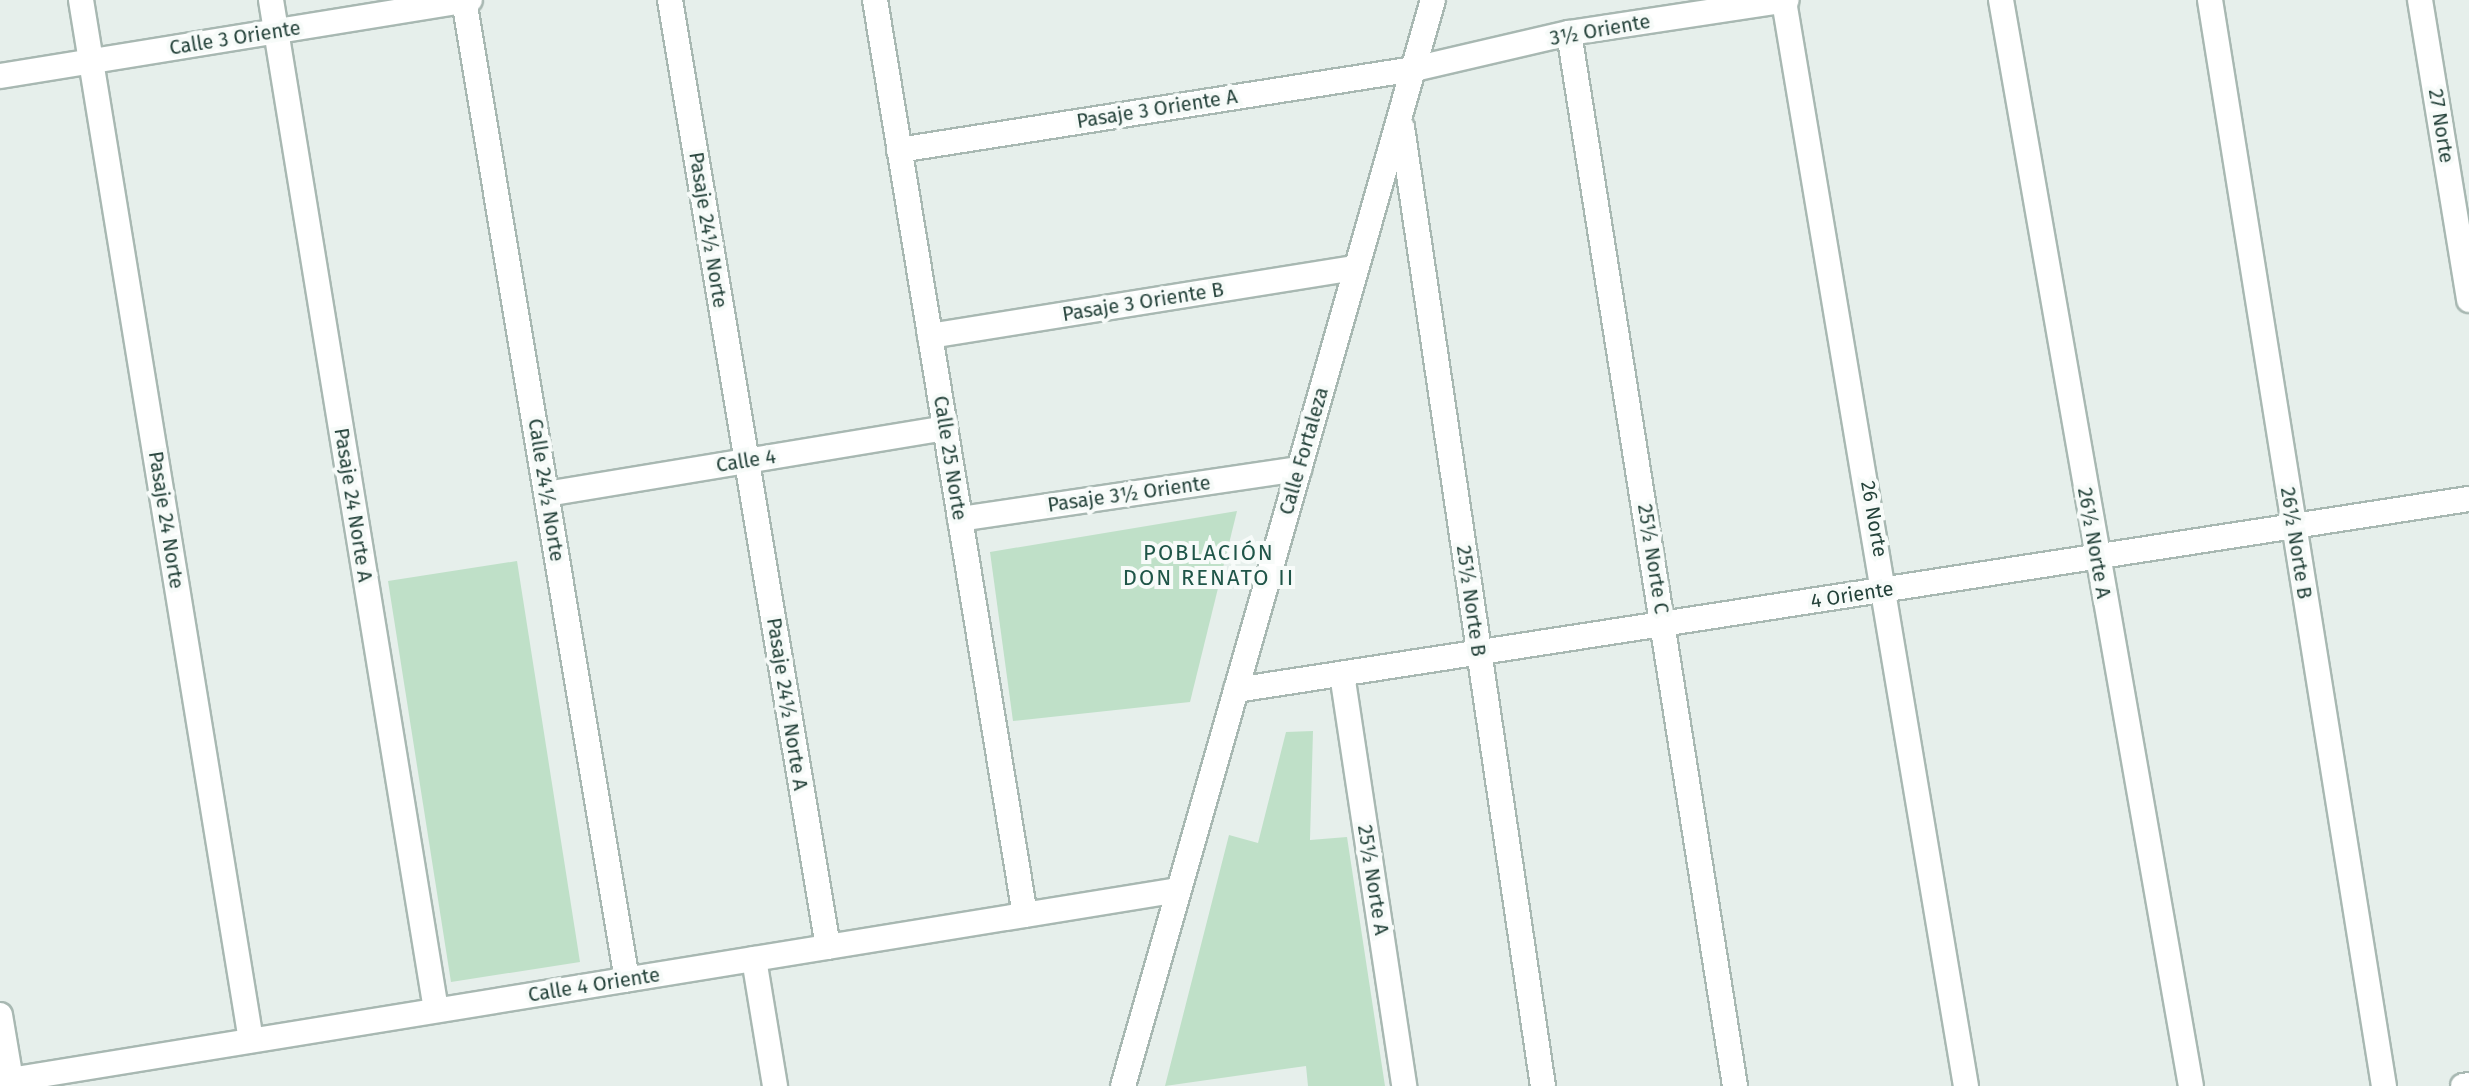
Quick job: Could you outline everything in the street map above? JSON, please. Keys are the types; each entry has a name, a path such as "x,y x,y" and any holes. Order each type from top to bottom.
{"street":[{"name":"Pasaje 24 Norte","path":"81,0 251,1040"},
{"name":"Pasaje 24 Norte A","path":"271,0 436,1010"},
{"name":"Calle 24½ Norte","path":"464,0 627,980"},
{"name":"Calle 3 Oriente","path":"0,76 470,0"},
{"name":"Pasaje 24½ Norte","path":"670,0 747,461"},
{"name":"Calle 25 Norte","path":"875,0 1025,915"},
{"name":"Calle Fortaleza","path":"1123,1086 1433,0"},
{"name":"3½ Oriente","path":"1414,69 1569,33 1786,0"},
{"name":"26 Norte","path":"1786,0 1966,1086"},
{"name":"26½ Norte A","path":"2001,0 2191,1086"},
{"name":"26½ Norte B","path":"2210,0 2384,1086"},
{"name":"27 Norte","path":"2420,0 2469,300"},
{"name":"25½ Norte C","path":"1569,33 1735,1086"},
{"name":"Pasaje 3 Oriente A","path":"899,150 1414,69"},
{"name":"25½ Norte B","path":"1400,116 1543,1086"},
{"name":"Pasaje 3 Oriente B","path":"930,336 1356,268"},
{"name":"Calle 4","path":"547,494 945,428"},
{"name":"Pasaje 24½ Norte A","path":"747,461 828,947"},
{"name":"Pasaje 3½ Oriente","path":"960,519 1299,469"},
{"name":"4 Oriente","path":"1236,690 2469,499"},
{"name":"25½ Norte A","path":"1342,674 1404,1086"},
{"name":"Calle 4 Oriente","path":"11,1083 251,1040 1178,890"},
{"path":"754,959 775,1086"},
{"path":"0,1015 11,1083"},
{"path":"2463,1086 2469,1085"}],"green space":[{"path":"1237,511 1190,702 1013,721 990,552"},
{"path":"517,561 580,962 451,982 388,581"},
{"path":"1313,731 1310,840 1347,837 1385,1086 1308,1086 1306,1066 1165,1086 1229,835 1258,843 1286,732"}],"district":[{"name":"POBLACIÓN DON RENATO II","path":"1209,564"}]}
